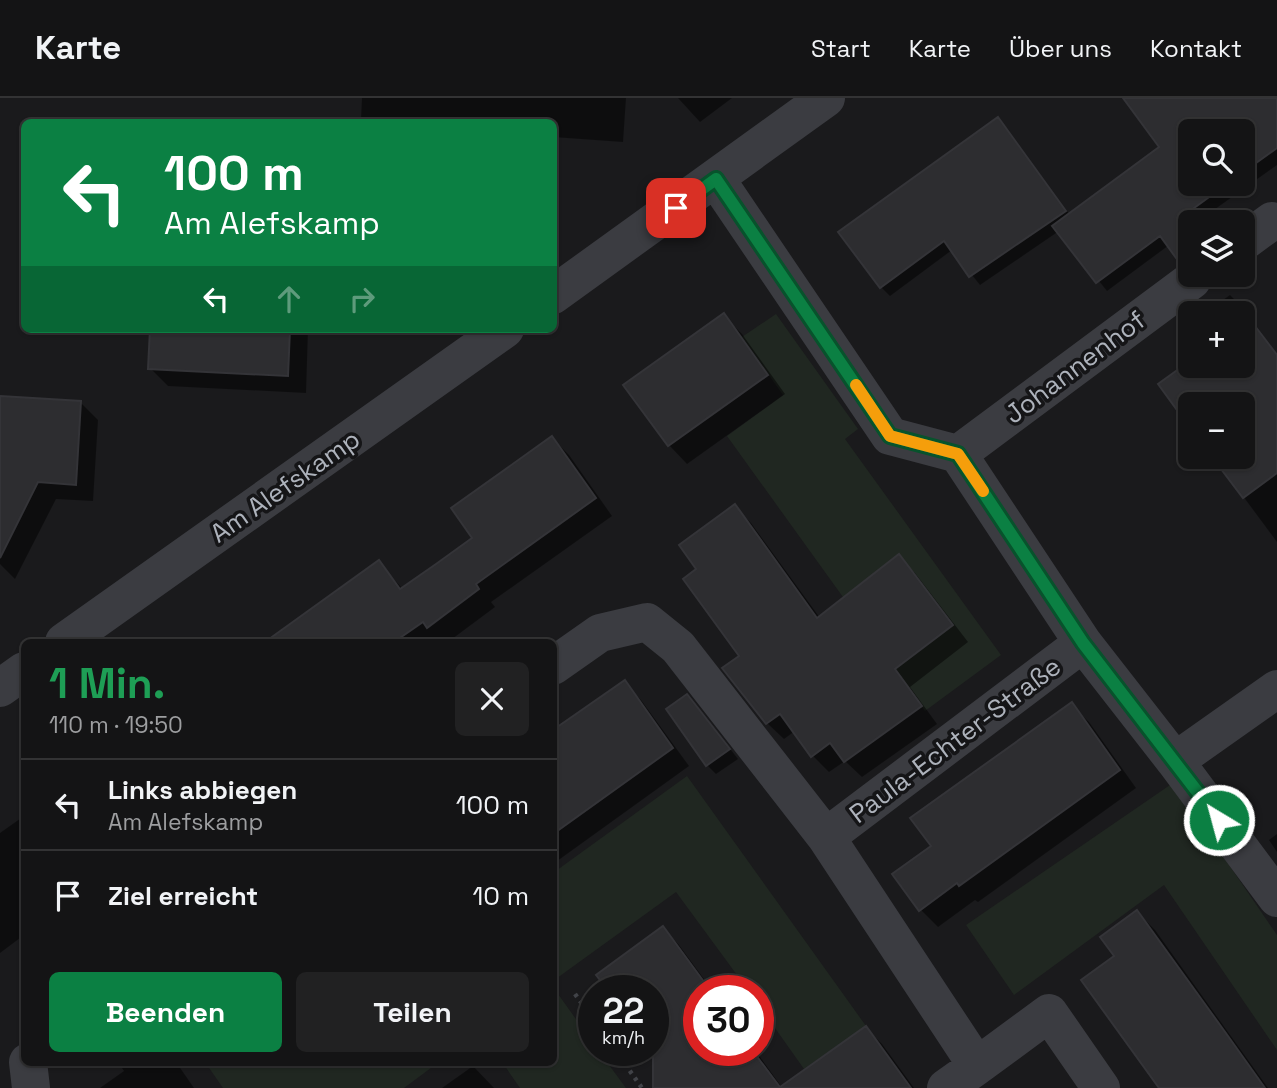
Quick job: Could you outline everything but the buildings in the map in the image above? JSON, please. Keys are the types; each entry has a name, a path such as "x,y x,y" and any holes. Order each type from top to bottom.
{"street":[{"path":"557,292 826,98"},
{"path":"716,179 890,436 958,454 1083,643 1277,898"},
{"name":"Johannenhof","path":"958,454 1183,287"},
{"name":"Am Alefskamp","path":"68,639 499,333"},
{"name":"Paula-Echter-Straße","path":"557,663 600,633 647,622 678,647 826,837 977,1066"},
{"name":"Paula-Echter-Straße","path":"826,837 1083,643"},
{"path":"0,688 21,673"},
{"path":"1175,761 1277,689"},
{"path":"946,1088 1049,1013 1101,1088"},
{"path":"28,1066 31,1088"}],"path":[{"path":"575,994 578,998"},
{"path":"626,1066 642,1088"}],"shaded area":[{"path":"776,314 858,429 845,439 1001,655 925,711 727,436 783,395 742,337"},
{"path":"687,776 866,1026 804,1069 774,1027 774,975 737,975 676,892 557,978 557,870"},
{"path":"1173,783 1277,935 1277,1050 1164,885 1014,995 966,925"},
{"path":"557,993 578,1022 578,1066 610,1066 626,1088 520,1088 505,1066 557,1066"},
{"path":"208,1066 434,1066 404,1088 223,1088"}],"slow traffic":[{"path":"856,385 890,436 958,454 983,491"}],"route":[{"path":"676,208 716,179 890,436 958,454 1083,643 1219,820"}]}
